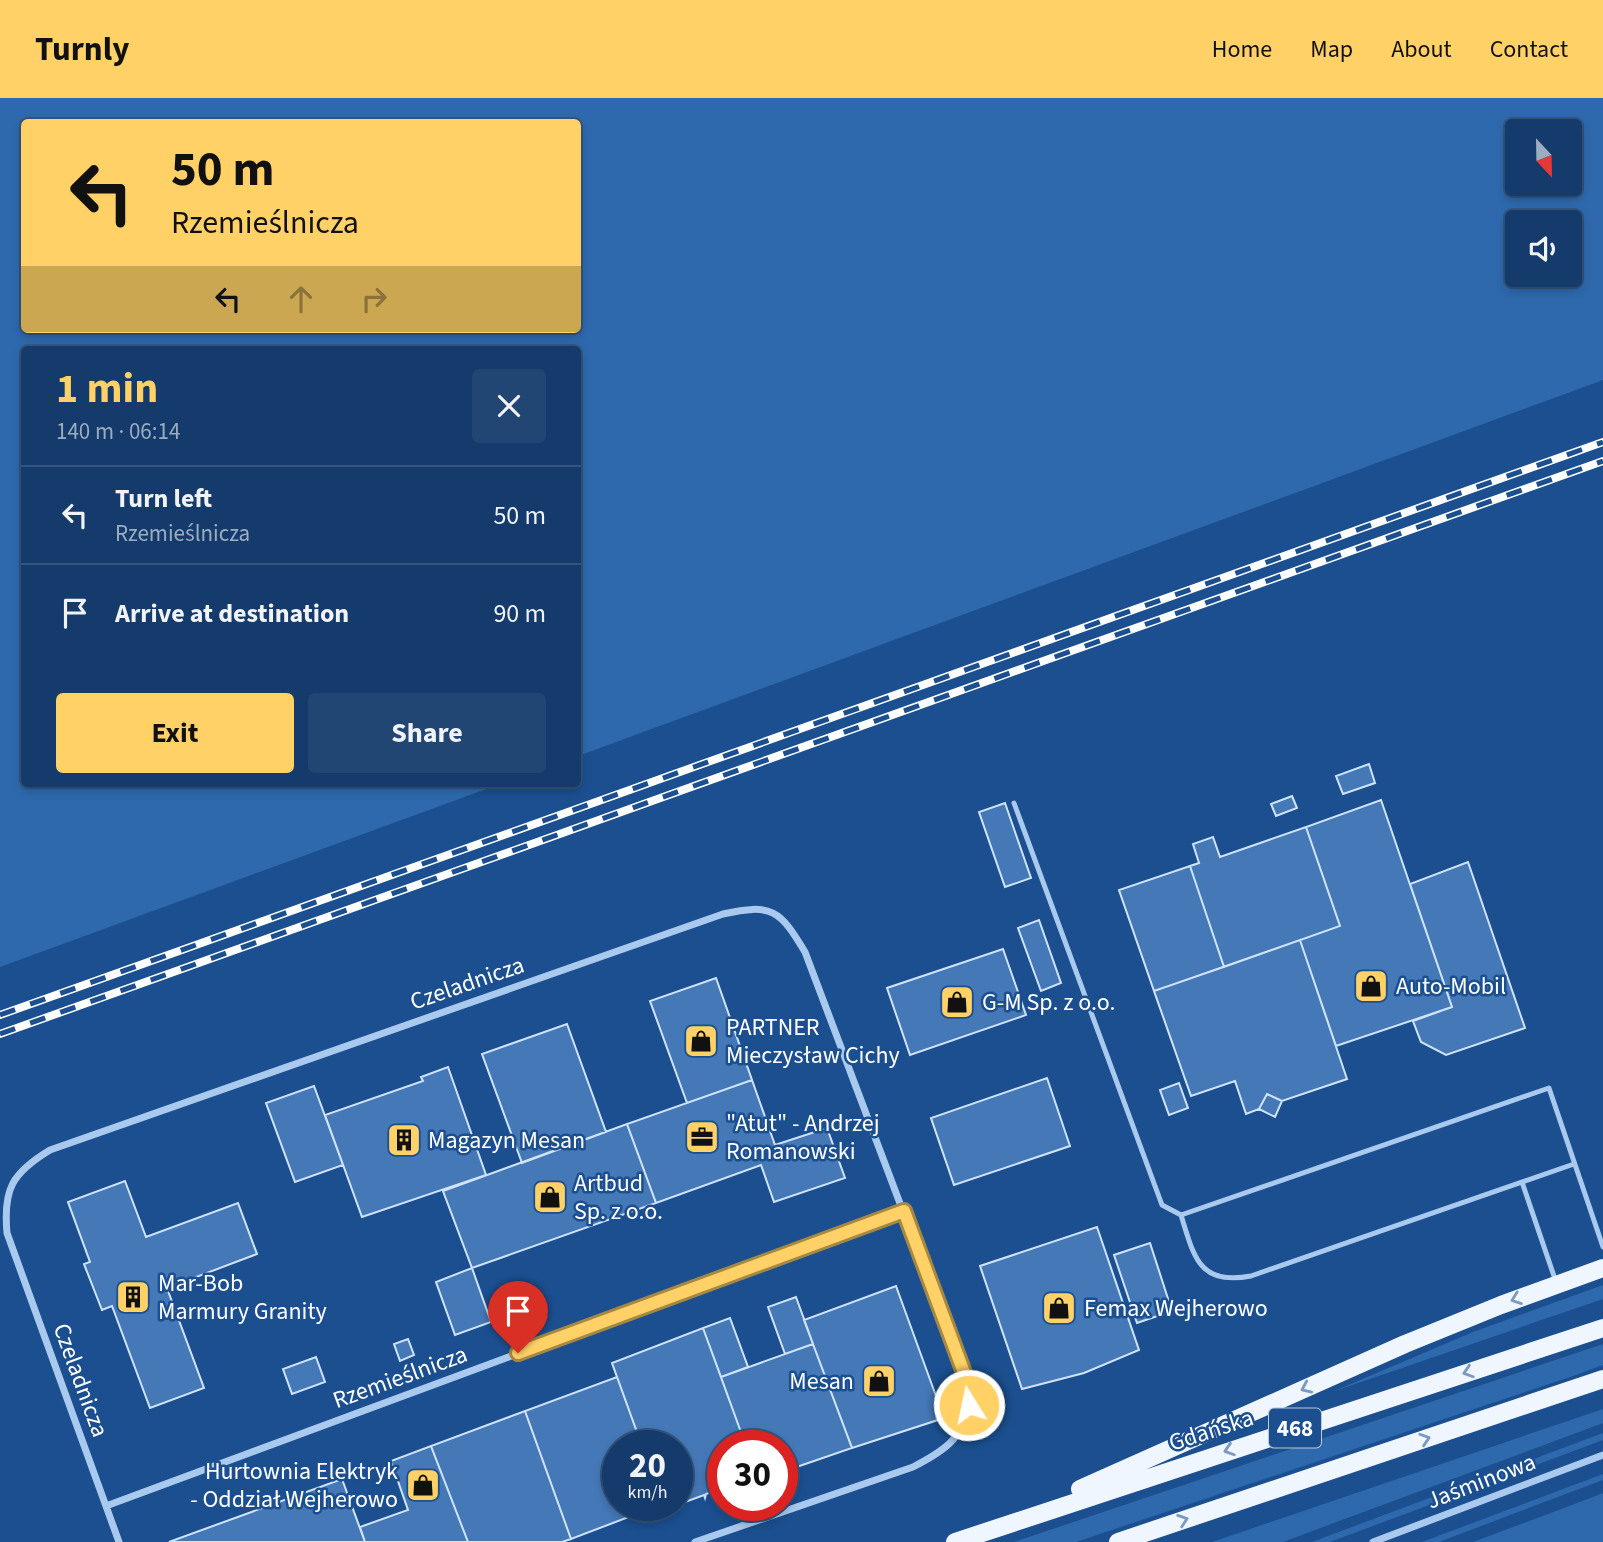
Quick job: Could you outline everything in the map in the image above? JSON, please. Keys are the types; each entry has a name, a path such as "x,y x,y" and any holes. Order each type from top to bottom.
{"main road":[{"path":"988,1530 1405,1344 1603,1268"},
{"name":"Gdańska","path":"954,1542 1603,1328"},
{"name":"468","path":"1118,1542 1603,1379"}],"street":[{"name":"Czeladnicza","path":"119,1542 7,1233 5,1206 13,1183 27,1164 50,1150 696,923 749,908 773,911 790,928 805,952 966,1378 969,1405 959,1433 940,1454 913,1467 695,1542"},
{"name":"Rzemieślnicza","path":"106,1506 904,1211"},
{"name":"Jaśminowa","path":"1373,1542 1603,1455"}],"lane":[{"path":"1014,803 1162,1205 1181,1215 1193,1253 1201,1267 1213,1275 1232,1280 1251,1276 1574,1164"},
{"path":"1181,1215 1549,1088 1603,1247"},
{"path":"1522,1182 1557,1285"}],"shaded area":[{"path":"0,98 1603,98 1603,380 581,755 581,346 21,346 21,787 492,787 0,967"},
{"path":"1603,1285 1603,1299 1332,1392 1473,1332"},
{"path":"1603,1344 1603,1365 1570,1377 1076,1542 1014,1542"},
{"path":"1603,1409 1603,1423 1283,1542 1212,1542"},
{"path":"1603,1433 1603,1440 1330,1542 1312,1542"},
{"path":"1603,1474 1603,1480 1439,1542 1422,1542"},
{"path":"1603,1493 1603,1542 1473,1542 1593,1497"}],"building":[{"path":"1369,764 1375,783 1343,794 1336,776"},
{"path":"1292,796 1297,808 1276,816 1271,804"},
{"path":"1381,800 1452,1007 1336,1046 1300,940 1340,926 1306,827"},
{"path":"1005,803 1031,878 1005,887 979,812"},
{"path":"1306,827 1340,926 1224,967 1190,866 1199,863 1193,844 1213,837 1220,857"},
{"path":"1468,862 1525,1028 1446,1055 1421,1042 1413,1021 1452,1007 1410,884"},
{"path":"1190,866 1224,967 1154,991 1119,890"},
{"path":"1039,920 1061,983 1041,991 1018,928"},
{"path":"1300,940 1347,1079 1282,1101 1267,1094 1259,1109 1246,1114 1235,1081 1191,1096 1154,991"},
{"name":"G-M Sp. z o.o.","path":"1003,949 1026,1015 910,1055 887,988"},
{"name":"PARTNER Mieczysław Cichy","path":"716,978 752,1080 687,1103 650,1001"},
{"name":"Magazyn Mesan","path":"567,1024 606,1132 522,1163 482,1054"},
{"name":"Magazyn Mesan","path":"448,1067 486,1175 362,1217 325,1115 423,1081 421,1077"},
{"path":"1047,1078 1070,1146 954,1185 931,1118"},
{"name":"\"Atut\" - Andrzej Romanowski","path":"752,1080 775,1145 827,1128 845,1178 774,1202 761,1165 656,1203 627,1124"},
{"path":"1179,1083 1188,1108 1169,1115 1160,1090"},
{"path":"314,1086 343,1165 295,1182 266,1103"},
{"path":"1267,1094 1282,1101 1275,1117 1259,1109"},
{"name":"Artbud Sp. z o.o.","path":"627,1124 656,1203 472,1268 443,1191"},
{"name":"Mar-Bob Marmury Granity","path":"125,1181 146,1237 238,1203 257,1254 167,1288 204,1388 150,1408 112,1306 102,1310 84,1264 90,1262 68,1202"},
{"name":"Femax Wejherowo","path":"1097,1227 1139,1350 1084,1373 1022,1389 980,1266"},
{"path":"1150,1243 1172,1311 1137,1323 1114,1255"},
{"path":"472,1268 491,1322 455,1335 436,1282"},
{"name":"Mesan","path":"896,1286 944,1418 852,1448 804,1320"},
{"path":"796,1297 813,1344 785,1354 768,1307"},
{"path":"730,1318 748,1367 721,1377 703,1328"},
{"path":"703,1328 740,1430 707,1430 705,1498 704,1495 693,1499 693,1430 636,1430 612,1363"},
{"path":"408,1339 414,1355 400,1361 394,1344"},
{"path":"813,1344 852,1448 798,1467 798,1430 740,1430 721,1377"},
{"path":"316,1357 325,1382 292,1394 283,1369"},
{"path":"617,1377 636,1430 602,1430 602,1521 618,1521 571,1539 525,1411"},
{"path":"525,1411 571,1539 562,1542 468,1542 431,1446"},
{"name":"Hurtownia Elektryk - Oddział Wejherowo","path":"431,1446 468,1542 365,1542 360,1527 408,1510 391,1461"},
{"path":"342,1479 365,1542 169,1542"}],"railway":[{"path":"0,1015 1603,442"},
{"path":"0,1034 1603,461"}],"place":[{"name":"Auto-Mobil","path":"1371,986"},
{"name":"G-M Sp. z o.o.","path":"957,1002"},
{"name":"PARTNER Mieczysław Cichy","path":"701,1041"},
{"name":"\"Atut\" - Andrzej Romanowski","path":"702,1137"},
{"name":"Magazyn Mesan","path":"404,1140"},
{"name":"Artbud Sp. z o.o.","path":"550,1197"},
{"name":"Mar-Bob Marmury Granity","path":"133,1297"},
{"name":"Femax Wejherowo","path":"1059,1308"},
{"name":"Mesan","path":"879,1381"},
{"name":"Hurtownia Elektryk - Oddział Wejherowo","path":"423,1485"}],"route":[{"path":"518,1353 904,1211 966,1378 969,1405"}]}
